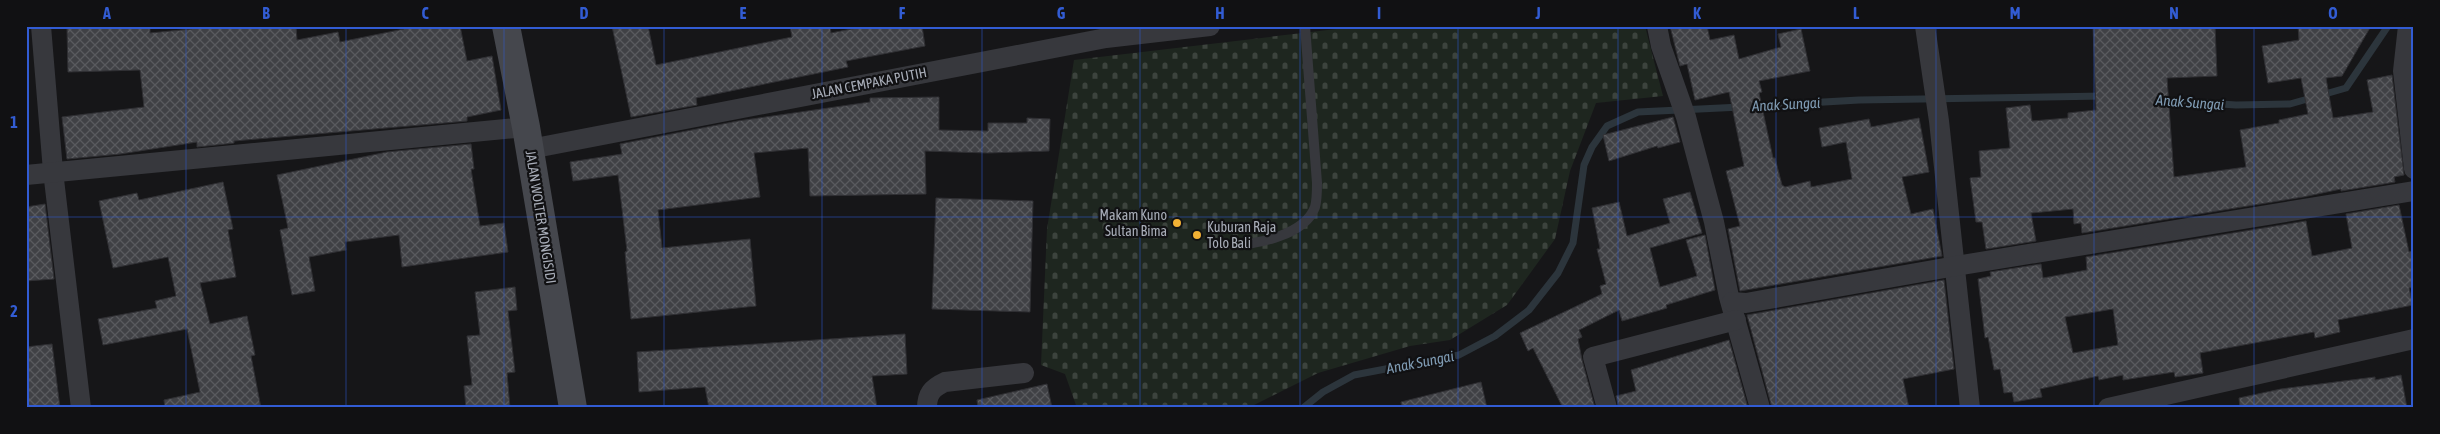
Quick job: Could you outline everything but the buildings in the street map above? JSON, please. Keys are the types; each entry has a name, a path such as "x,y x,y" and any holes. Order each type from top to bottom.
{"street":[{"path":"41,26 53,172 81,408"},
{"name":"JALAN WOLTER MONGISIDI","path":"506,26 528,138 573,408"},
{"name":"JALAN CEMPAKA PUTIH","path":"26,175 528,138 1106,38 1210,26"},
{"path":"1657,26 1661,46 1686,117 1760,408"},
{"path":"1925,26 1940,121 1970,408"},
{"path":"2408,26 2403,71 2414,169"},
{"path":"1607,408 1593,357 1734,311 1746,303 1956,266 2414,191"},
{"path":"2108,408 2157,402 2414,339"},
{"path":"928,408 927,397 936,386 945,382 1024,373"}],"lane":[{"path":"1233,245 1262,243 1281,236 1304,221 1315,207 1317,174 1305,26"}],"green space":[{"path":"1362,26 1645,26 1663,96 1596,103 1570,171 1555,239 1507,305 1450,340 1410,346 1318,373 1248,408 1077,408 1065,374 1041,365 1047,229 1074,60"}],"waterway":[{"name":"Anak Sungai","path":"2161,100 2236,105 2290,104 2346,88 2388,26"},
{"name":"Anak Sungai","path":"1754,106 1859,100 2103,96"},
{"name":"Anak Sungai","path":"1303,408 1323,392 1354,375 1459,355 1495,336 1529,310 1558,273 1573,243 1584,165 1592,147 1607,126 1638,112 1741,107"}],"place":[{"name":"Makam Kuno Sultan Bima","path":"1177,223"},
{"name":"Kuburan Raja Tolo Bali","path":"1197,235"}]}
